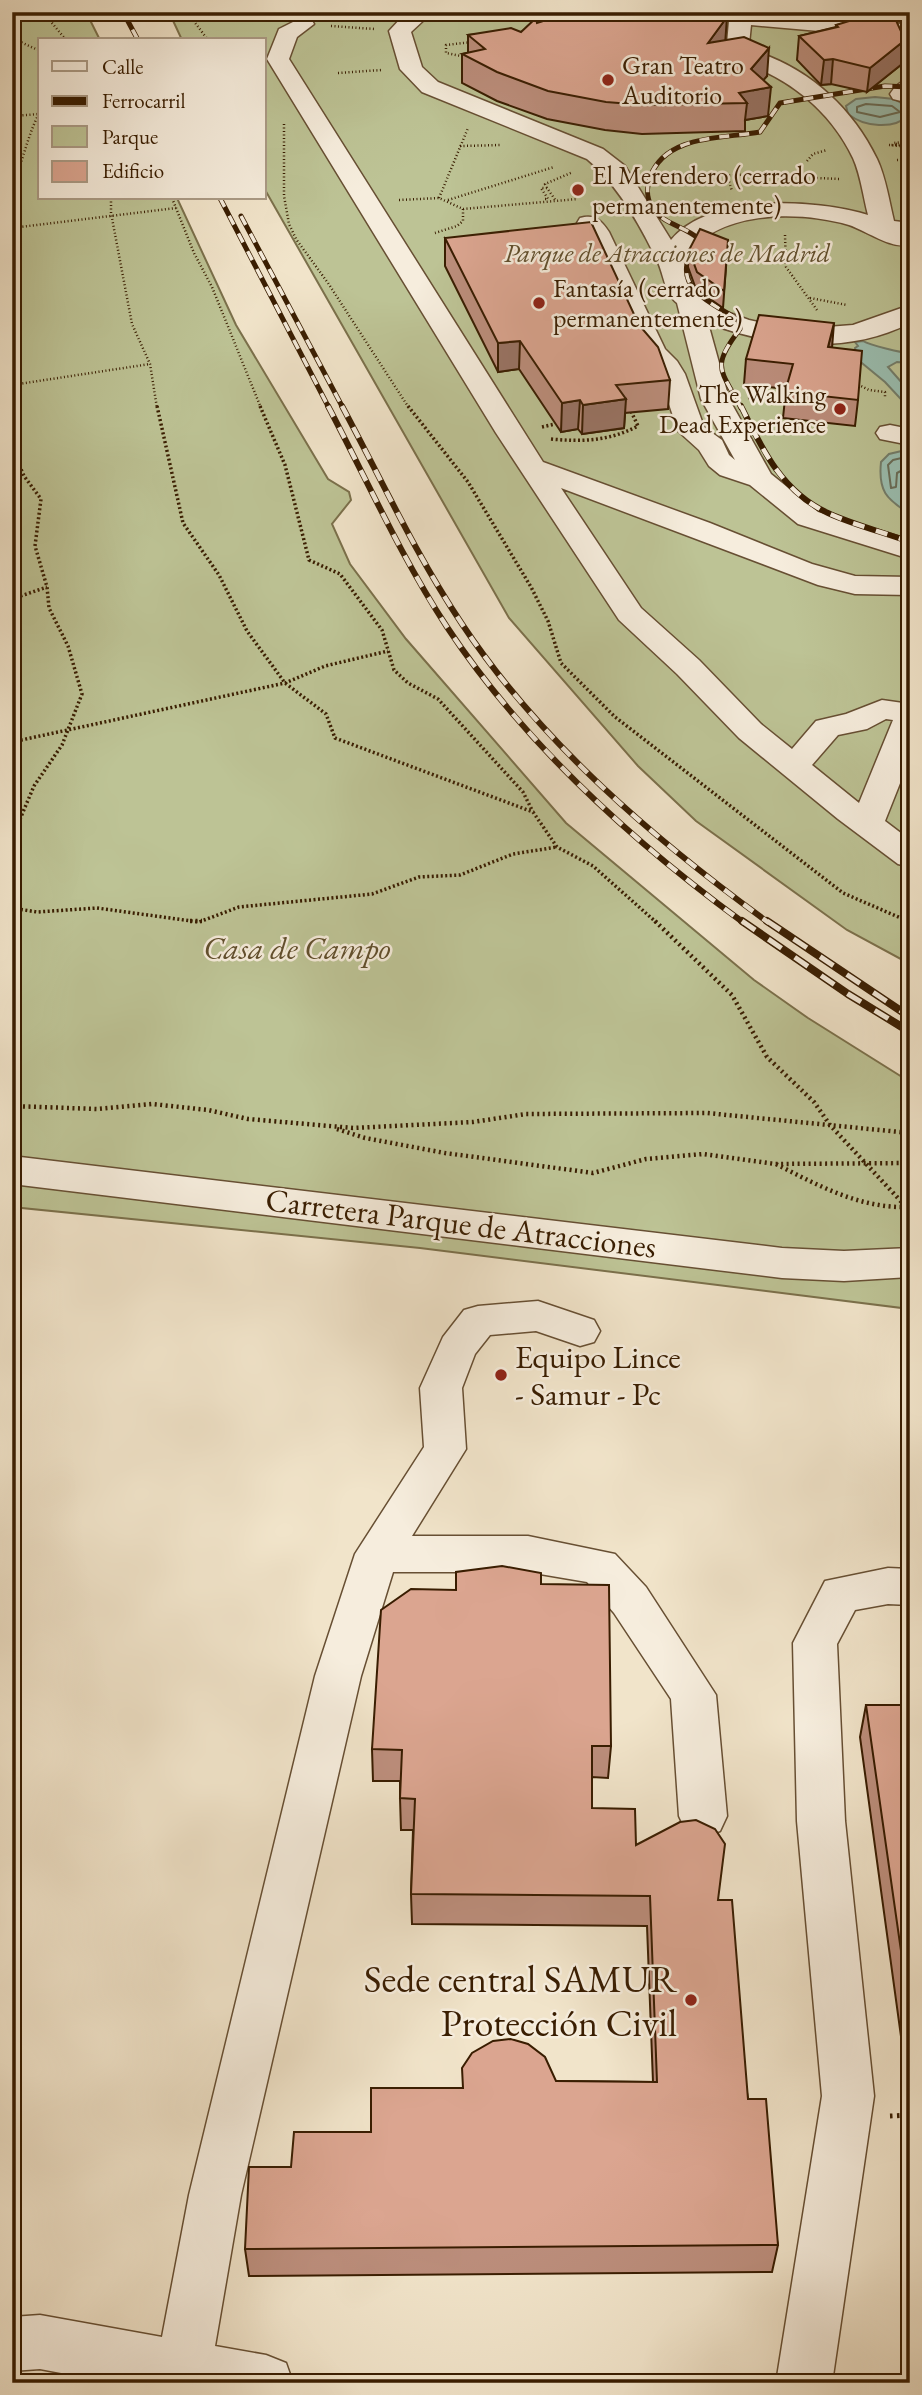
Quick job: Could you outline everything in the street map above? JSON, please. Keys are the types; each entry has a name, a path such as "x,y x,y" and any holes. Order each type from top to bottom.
{"street":[{"path":"422,12 628,12"},
{"path":"715,12 768,21 795,20 910,32"},
{"path":"741,15 738,44 745,56 768,61 784,70 847,127 866,161 883,228"},
{"path":"406,22 411,67 430,87 477,106 601,146 616,171 642,204 670,260 682,295 712,316 743,327 777,334 814,336 855,332 890,323 910,313"},
{"path":"303,24 286,34 278,59 512,435 630,614 688,667 750,731 910,856"},
{"path":"713,50 741,50"},
{"path":"670,260 684,240 719,217 785,210 822,212 855,218 883,228 910,243"},
{"path":"589,223 597,232 653,354 672,374 692,431 712,446 713,455 721,464 737,473 760,479"},
{"path":"883,228 910,230"},
{"path":"689,302 715,399 760,479 808,518 825,554 848,583"},
{"path":"534,468 700,529 789,567 848,583 910,586"},
{"path":"808,518 902,539"},
{"path":"793,767 827,728 856,722 882,709 910,716 867,824"},
{"name":"Carretera Parque de Atracciones","path":"12,1170 782,1263 844,1266 910,1262"},
{"path":"183,2369 215,2196 338,1676 377,1554 445,1449 441,1388 457,1348 478,1321 538,1316 580,1331"},
{"path":"377,1554 528,1554 600,1567 630,1600 693,1695 703,1816"},
{"path":"804,2383 848,2096 821,1821 815,1643 841,1594 888,1587 910,1587"},
{"path":"12,2344 40,2342 266,2383"}],"path":[{"path":"43,12 64,38"},
{"path":"187,12 206,38"},
{"path":"303,24 406,22"},
{"path":"12,38 38,50"},
{"path":"470,58 446,53 446,45 473,42"},
{"path":"338,74 411,67"},
{"path":"439,198 477,106"},
{"path":"12,116 38,113"},
{"path":"12,184 20,169 30,130 38,116"},
{"path":"284,117 284,196 289,224 296,239 328,282 397,393 468,482 531,587 548,621 561,663 615,717 843,893 910,922"},
{"path":"910,144 895,148 889,145 910,144"},
{"path":"460,146 513,145"},
{"path":"448,200 601,146"},
{"path":"642,204 659,179 774,173"},
{"path":"368,204 419,197 439,198 463,209 556,201 547,188 541,188 548,199 540,202"},
{"path":"111,200 132,324 150,364 159,422 183,523 219,575 247,631 285,682 327,714 335,738 533,811"},
{"path":"173,200 194,253 212,286 285,465 309,560 340,574 382,629 394,670 408,683 438,699 523,792 557,847 593,866 678,941 732,995 767,1057 814,1102 830,1125 908,1208"},
{"path":"12,228 176,208"},
{"path":"435,233 457,226 463,221 463,209"},
{"path":"785,210 786,267 817,308 814,336"},
{"path":"12,385 150,364"},
{"path":"845,382 885,392 884,397"},
{"path":"512,435 576,442 604,442 638,426 628,405"},
{"path":"12,449 24,476 41,499 35,546 47,587 49,608 68,646 82,694 62,745 34,786 12,838"},
{"path":"12,600 47,587"},
{"path":"12,741 285,682 325,666 388,651"},
{"path":"12,908 37,912 97,908 199,922 239,906 372,894 419,877 460,875 513,854 557,847"},
{"path":"12,1106 97,1109 152,1104 208,1110 248,1119 328,1127 473,1122 526,1114 707,1113 910,1133"},
{"path":"328,1127 365,1138 445,1153 593,1173 646,1159 703,1154 775,1164 910,1163"},
{"path":"775,1164 841,1195 908,1208"}],"green space":[{"name":"Casa de Campo","path":"12,12 86,12 99,38 38,38 38,200 178,200 236,325 328,479 349,492 351,500 332,524 350,564 406,639 566,823 754,980 808,1018 910,1082 910,1309 420,1248 12,1207"},
{"name":"Parque de Atracciones de Madrid","path":"169,12 910,12 910,964 847,930 696,821 638,766 509,618 266,192 266,38 181,38"}],"water":[{"path":"856,99 894,99 908,107 909,115 895,123 879,125 862,122 848,114 846,106"},
{"path":"863,341 910,353 910,363 897,362 888,367 910,392 910,409 885,382 857,359 855,348 858,346 855,342"},
{"path":"910,449 910,470 902,478 905,490 910,493 910,514 889,499 880,472 881,462 889,454"}],"building":[{"path":"572,12 727,12 727,17 708,43 744,37 769,48 751,69 771,87 739,93 747,103 644,105 606,102 548,91 497,72 462,54 485,49 468,35 511,28 521,32 536,18 537,23"},
{"path":"872,14 894,16 905,40 870,68 833,59 824,60 799,36 838,27 836,25"},
{"path":"591,222 639,325 658,347 670,380 616,385 626,399 583,405 580,400 562,403 520,341 498,343 445,238"},
{"path":"700,229 728,240 724,291 697,272 689,250"},
{"path":"759,315 834,323 828,347 862,351 858,400 785,392 793,364 746,359"},
{"path":"502,1566 541,1573 541,1584 609,1585 611,1746 592,1746 592,1808 635,1809 636,1845 680,1822 696,1820 715,1829 725,1844 718,1900 732,1900 748,2099 766,2099 778,2245 245,2249 249,2167 291,2167 294,2132 371,2132 371,2088 463,2088 462,2068 472,2053 493,2041 511,2039 528,2044 545,2057 556,2081 657,2082 650,1896 411,1894 415,1799 400,1798 402,1750 372,1749 381,1610 411,1589 456,1590 456,1572"},
{"path":"866,1705 910,1705 910,2014"}],"railway":[{"path":"123,12 137,38"},
{"path":"741,408 722,368 725,352 740,329 739,321 704,298 690,283 687,264 699,239 653,209 648,194 650,177 658,163 682,146 713,138 760,132 780,103 885,86 910,87"},
{"path":"221,200 329,408"},
{"path":"241,216 343,408"},
{"path":"328,406 399,546 447,627 477,669 545,750 582,788 661,859 744,923"},
{"path":"342,406 445,598 493,668 527,709 602,787 684,858 769,923"},
{"path":"741,406 775,468 798,493 828,513 910,542"},
{"path":"742,921 848,994 910,1032"},
{"path":"767,921 910,1017"}],"place":[{"name":"Gran Teatro Auditorio","path":"608,80"},
{"name":"El Merendero (cerrado permanentemente)","path":"578,190"},
{"name":"Fantasía (cerrado permanentemente)","path":"539,303"},
{"name":"The Walking Dead Experience","path":"840,409"},
{"name":"Equipo Lince - Samur - Pc","path":"501,1375"},
{"name":"Sede central SAMUR Protección Civil","path":"691,2000"}]}
